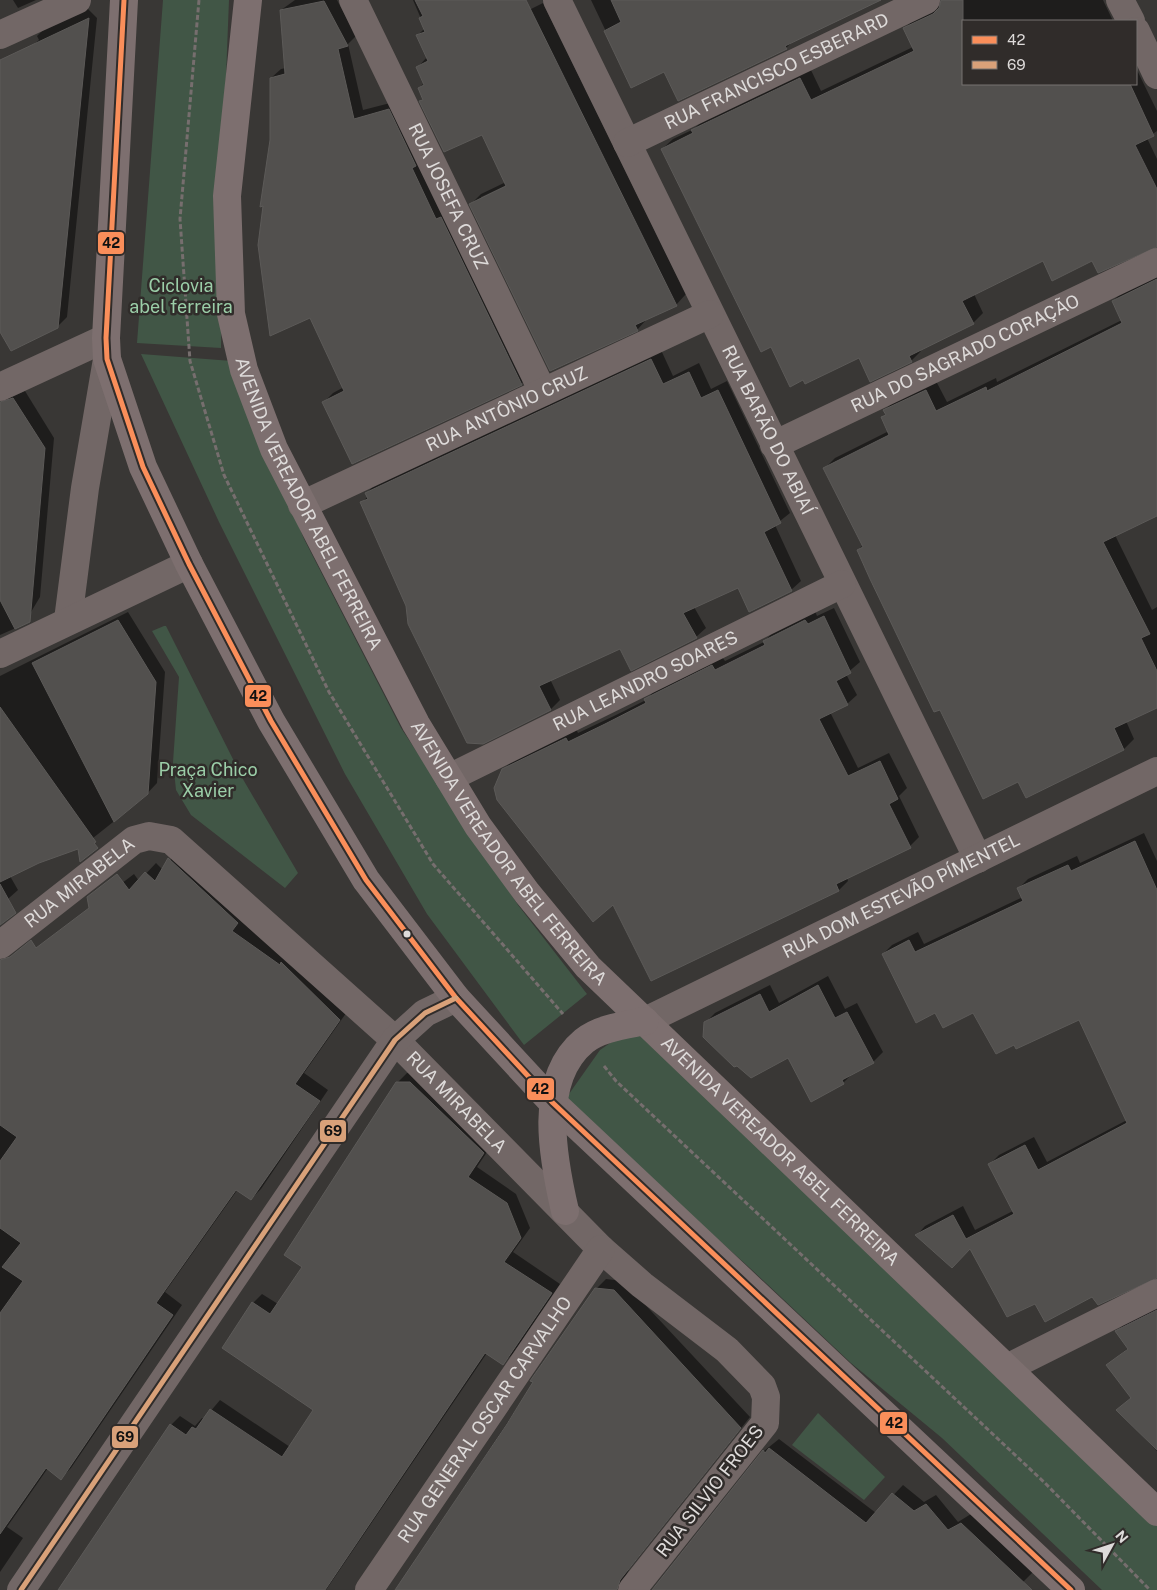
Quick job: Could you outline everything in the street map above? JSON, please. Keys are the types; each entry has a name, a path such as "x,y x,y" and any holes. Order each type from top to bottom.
{"main road":[{"path":"124,0 106,349 143,467 189,564 271,721 366,880 456,998 553,1103 1071,1590"},
{"name":"AVENIDA VEREADOR ABEL FERREIRA","path":"248,0 226,196 230,314 244,370 274,449 416,724 478,826 527,893 588,967 1157,1512"},
{"path":"565,1211 557,1176 553,1103 565,1061 585,1040 613,1027 645,1021"}],"street":[{"path":"0,35 77,0"},
{"name":"RUA JOSEFA CRUZ","path":"353,0 543,392"},
{"name":"RUA BARÃO DO ABIAÍ","path":"557,0 978,859"},
{"name":"RUA FRANCISCO ESBERARD","path":"627,143 926,0"},
{"path":"1120,0 1130,20"},
{"path":"1137,33 1157,75"},
{"name":"RUA DO SAGRADO CORAÇÃO","path":"774,445 1157,262"},
{"name":"RUA ANTÔNIO CRUZ","path":"302,505 710,314"},
{"path":"0,387 106,349 68,620"},
{"path":"0,654 189,564"},
{"name":"RUA LEANDRO SOARES","path":"449,778 842,584"},
{"name":"RUA DOM ESTEVÃO PÍMENTEL","path":"645,1021 1157,771"},
{"name":"RUA MIRABELA","path":"0,945 134,840 149,836 171,840 396,1040 601,1249 642,1285 727,1350 762,1386"},
{"path":"21,1590 396,1040 425,1013 456,998"},
{"name":"RUA GENERAL OSCAR CARVALHO","path":"369,1590 601,1249"},
{"path":"1007,1368 1157,1293"},
{"name":"RUA SILVIO FROES","path":"632,1590 765,1423 767,1403 762,1386"}],"green space":[{"name":"Ciclovia abel ferreira","path":"163,0 229,0 224,127 221,348 137,343"},
{"path":"141,354 232,361 304,539 401,728 518,905 587,994 524,1045 427,914 345,774 219,522"},
{"name":"Praça Chico Xavier","path":"166,626 244,781 298,873 285,888 191,815 176,790 173,762 179,677 152,631"},
{"path":"632,1028 1157,1521 1157,1590 1102,1590 942,1438 851,1363 751,1269 564,1101 600,1050"},
{"path":"818,1413 885,1477 864,1500 792,1445"}],"building":[{"path":"415,0 526,0 677,306 635,325 638,331 550,371 469,204 506,186 482,135 444,152 419,101 423,100 418,88 424,85 416,67 428,61 416,35 425,32 419,18 423,16"},
{"path":"611,0 881,0 785,46 787,49 678,101 664,72 631,88 604,31 621,22"},
{"path":"941,0 963,0 962,85 1130,85 1154,136 1135,145 1157,189 1157,247 1098,273 1092,261 1052,281 1043,261 962,301 974,324 909,356 912,362 870,382 859,358 805,384 803,380 790,387 771,347 761,352 661,149 693,133 691,130 800,78 811,100 914,51 903,28 933,14 939,8"},
{"path":"324,1 348,46 338,49 354,119 389,109 416,166 412,168 436,219 441,217 522,385 352,464 322,402 344,391 310,318 270,336 258,245 263,206 260,207 270,140 270,78 285,74 280,10"},
{"path":"89,18 58,328 11,351 0,332 0,60"},
{"path":"1157,279 1157,516 1103,542 1150,634 1141,638 1157,671 1157,708 1114,728 1124,750 1026,798 1018,782 983,799 940,710 934,712 857,550 863,547 823,468 889,435 881,417 886,415 883,410 926,390 936,411 986,387 987,391 1122,323 1112,301"},
{"path":"651,359 663,384 689,372 701,398 718,390 781,523 764,532 792,591 749,612 738,588 683,613 697,638 631,671 620,649 539,686 551,710 483,744 467,743 408,624 406,606 360,502 368,499 365,493"},
{"path":"13,398 45,448 30,622 15,629 0,600 0,402"},
{"path":"824,616 851,673 836,681 848,705 819,719 848,776 880,761 898,799 889,804 911,848 836,884 839,891 651,981 613,905 593,922 497,800 494,788 502,769 566,738 568,742 605,724 646,703 644,699 712,665 715,670 765,645 763,641 805,620 808,624"},
{"path":"118,620 156,682 148,794 114,822 32,663"},
{"path":"0,707 96,842 94,843 98,848 80,862 78,849 39,863 0,882"},
{"path":"1135,841 1157,890 1157,1278 1098,1305 1092,1297 1045,1322 1035,1304 1007,1317 970,1249 952,1268 915,1235 953,1215 966,1239 1014,1214 988,1164 1025,1145 1038,1170 1127,1123 1079,1020 1016,1049 1014,1045 996,1054 973,1013 943,1028 935,1013 916,1023 882,954 909,940 915,952 1023,901 1017,888 1068,865 1071,871"},
{"path":"168,858 238,923 232,931 280,965 281,962 340,1020 295,1084 320,1101 251,1200 236,1190 156,1303 173,1315 61,1480 46,1468 0,1534 0,1313 23,1281 2,1267 21,1243 0,1228 0,1161 17,1137 0,1125 0,960 10,957 31,940 36,948 89,908 87,897 117,874 129,890 145,872 155,881"},
{"path":"0,884 16,913 0,925"},
{"path":"818,985 835,1018 847,1012 874,1063 842,1080 844,1084 811,1102 788,1058 751,1078 737,1066 734,1067 703,1037 704,1022 760,994 769,1012"},
{"path":"396,1082 410,1082 484,1153 468,1177 507,1203 521,1238 504,1262 552,1293 503,1365 485,1353 325,1590 58,1590 170,1424 186,1435 192,1427 196,1429 210,1409 282,1457 313,1410 222,1348 252,1302 270,1314 302,1267 284,1255"},
{"path":"595,1288 614,1290 741,1428 620,1580 617,1590 395,1590 507,1424 533,1382 530,1381"},
{"path":"1157,1310 1157,1450 1116,1410 1131,1398 1106,1365 1128,1349 1115,1331"},
{"path":"769,1448 866,1523 892,1493 914,1511 926,1504 948,1530 961,1523 1032,1590 652,1590 763,1450 765,1453"}],"transit line":[{"name":"42","path":"124,0 106,338 107,359 143,467 189,564 271,721 366,880 456,998 553,1103 1071,1590"},
{"name":"69","path":"21,1590 395,1040 425,1013 456,998"}]}
